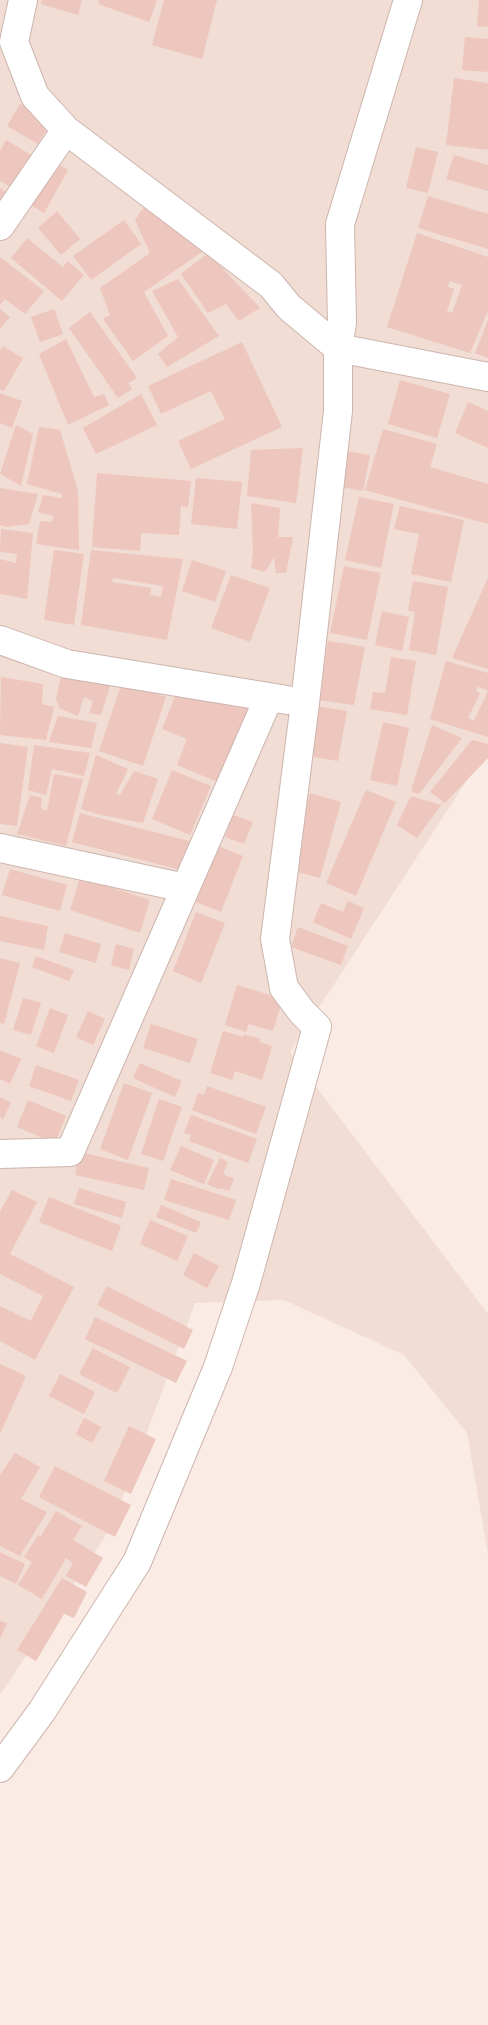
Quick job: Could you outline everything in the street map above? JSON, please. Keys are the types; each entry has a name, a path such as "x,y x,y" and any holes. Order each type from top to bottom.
{"street":[{"path":"23,0 7,39 35,96 66,130 271,285 289,307 338,348 488,377"},
{"path":"0,1768 42,1711 137,1562 218,1367 246,1283 316,1027 284,988 275,939 305,703 338,411 338,348 342,323 340,224 408,0"},
{"path":"0,226 66,130"},
{"path":"0,640 68,664 305,703"},
{"path":"0,1155 70,1152 269,697"},
{"path":"0,848 185,888"}],"shaded area":[{"path":"0,0 488,0 488,748 290,1052 488,1314 488,1554 467,1433 404,1355 284,1300 195,1303 112,1526 0,1695"}],"building":[{"path":"42,0 82,0 78,15 41,4"},
{"path":"99,0 157,0 149,22 98,4"},
{"path":"164,0 217,0 202,59 152,45"},
{"path":"479,0 488,0 488,27 477,26"},
{"path":"465,37 488,39 488,72 462,70"},
{"path":"454,78 488,83 488,150 446,145"},
{"path":"20,104 51,122 38,144 7,126"},
{"path":"6,140 33,156 14,189 0,181 0,151"},
{"path":"416,147 438,152 428,193 406,188"},
{"path":"454,155 488,165 488,191 446,179"},
{"path":"51,160 68,170 44,213 26,202"},
{"path":"0,188 11,195 0,214"},
{"path":"428,196 488,214 488,249 418,228"},
{"path":"148,201 202,252 144,292 168,336 133,361 103,319 110,315 100,288 150,253 135,220"},
{"path":"57,211 80,239 61,255 38,228"},
{"path":"124,220 141,244 91,280 73,256"},
{"path":"417,233 488,257 488,311 470,353 387,327","holes":["450,281 462,285 452,313 447,311 454,289 448,287"]},
{"path":"27,238 63,267 68,261 84,275 62,301 11,258"},
{"path":"208,253 260,308 239,321 226,304 208,313 181,274"},
{"path":"0,257 44,291 25,314 5,299 0,305"},
{"path":"178,279 219,336 167,367 158,354 178,337 152,291"},
{"path":"0,309 10,317 0,329"},
{"path":"54,309 63,334 40,342 31,317"},
{"path":"90,312 137,378 128,383 132,389 118,398 69,328"},
{"path":"488,320 488,358 475,353"},
{"path":"66,339 94,397 104,394 109,405 68,425 39,354"},
{"path":"242,342 282,427 191,469 178,441 225,419 211,391 161,414 148,386"},
{"path":"3,346 23,358 4,391 0,389 0,351"},
{"path":"400,380 450,394 437,438 388,424"},
{"path":"0,393 22,401 12,428 0,423"},
{"path":"141,394 157,425 96,454 83,428"},
{"path":"468,402 488,411 488,448 455,433"},
{"path":"16,425 33,434 21,486 0,474"},
{"path":"39,427 60,430 78,491 79,550 36,544 40,521 52,522 53,516 38,512 43,495 62,498 62,494 27,484"},
{"path":"383,429 437,444 430,467 488,484 488,524 365,490"},
{"path":"303,448 296,503 247,496 251,450"},
{"path":"347,451 370,455 363,491 340,487"},
{"path":"97,473 191,481 188,507 181,506 179,535 141,533 140,551 92,547"},
{"path":"196,478 242,482 237,529 191,524"},
{"path":"0,488 38,494 29,524 6,527 0,525"},
{"path":"359,497 394,504 381,568 345,560"},
{"path":"251,503 280,508 278,537 293,537 286,573 276,573 274,557 265,572 251,568 253,553"},
{"path":"400,506 464,520 451,582 411,574 419,534 394,529"},
{"path":"1,529 33,533 27,599 0,594 0,559 16,563 17,554 0,552"},
{"path":"54,550 84,554 74,625 44,620"},
{"path":"91,550 183,559 167,640 81,625","holes":["113,578 163,586 161,597 150,595 151,588 112,582"]},
{"path":"192,560 226,571 215,602 182,591"},
{"path":"344,566 381,573 367,640 330,633"},
{"path":"231,575 270,588 250,642 211,628"},
{"path":"488,578 488,669 452,658"},
{"path":"413,581 448,587 436,655 409,650 415,612 408,610"},
{"path":"382,611 409,617 402,651 375,645"},
{"path":"328,641 365,647 354,705 318,700"},
{"path":"391,657 416,661 407,715 370,709 373,692 385,693"},
{"path":"446,661 488,673 488,691 488,737 430,719","holes":["478,686 488,691 474,721 468,718 480,693 476,691"]},
{"path":"63,667 113,677 101,715 89,713 93,701 84,697 78,716 59,708 56,699"},
{"path":"1,677 43,684 42,704 54,707 46,740 0,735"},
{"path":"122,682 166,697 143,766 99,751"},
{"path":"178,689 250,709 220,783 177,765 187,739 162,729"},
{"path":"316,706 347,711 338,761 307,756"},
{"path":"58,716 97,723 91,748 49,742"},
{"path":"383,722 409,728 397,786 370,780"},
{"path":"432,725 462,738 419,794 412,792 412,787"},
{"path":"472,740 488,744 488,758 445,803 430,792"},
{"path":"0,743 28,747 17,826 0,824"},
{"path":"34,745 90,753 84,776 52,769 46,795 28,790"},
{"path":"96,755 128,769 116,794 120,795 134,771 158,779 143,823 81,809"},
{"path":"172,770 211,786 190,835 152,819"},
{"path":"54,774 83,779 66,846 17,834 30,795 42,798 41,808 47,811"},
{"path":"366,790 396,802 356,896 326,883"},
{"path":"310,793 341,802 320,878 289,870"},
{"path":"411,796 441,805 417,838 397,825"},
{"path":"80,813 189,841 181,870 72,842"},
{"path":"233,815 253,822 244,844 225,837"},
{"path":"218,846 243,856 221,912 196,902"},
{"path":"10,869 67,885 60,911 2,895"},
{"path":"80,877 150,900 140,933 70,910"},
{"path":"348,901 364,908 351,939 313,922 321,903 343,912"},
{"path":"196,912 225,923 201,983 173,971"},
{"path":"0,916 48,926 44,950 0,941"},
{"path":"298,927 348,946 341,965 291,947"},
{"path":"65,933 101,944 96,963 59,952"},
{"path":"116,944 134,949 129,970 111,965"},
{"path":"36,956 74,970 69,981 32,967"},
{"path":"0,958 20,963 4,1024 0,1023"},
{"path":"237,985 283,999 273,1031 249,1024 246,1032 225,1025"},
{"path":"23,998 41,1003 31,1035 13,1030"},
{"path":"50,1008 68,1015 54,1053 36,1046"},
{"path":"88,1011 105,1019 93,1045 76,1037"},
{"path":"151,1024 198,1039 190,1063 143,1048"},
{"path":"223,1031 243,1037 244,1034 260,1039 259,1042 272,1046 262,1080 235,1071 232,1080 210,1073"},
{"path":"0,1050 21,1059 10,1084 0,1079"},
{"path":"140,1063 182,1081 175,1097 133,1078"},
{"path":"36,1065 79,1080 71,1101 29,1086"},
{"path":"124,1083 152,1093 128,1160 100,1149"},
{"path":"207,1086 266,1107 256,1134 192,1110 198,1093 204,1095"},
{"path":"0,1097 11,1103 3,1119 0,1117"},
{"path":"159,1099 182,1107 163,1161 141,1154"},
{"path":"28,1100 66,1116 55,1143 17,1127"},
{"path":"191,1115 257,1139 248,1163 189,1141 191,1135 184,1133"},
{"path":"181,1146 214,1160 204,1184 170,1170"},
{"path":"80,1152 149,1168 144,1190 75,1175"},
{"path":"220,1158 228,1162 223,1174 234,1179 229,1191 221,1188 220,1190 207,1184"},
{"path":"171,1179 236,1200 229,1220 164,1200"},
{"path":"79,1188 126,1202 122,1218 74,1204"},
{"path":"12,1190 37,1202 10,1254 74,1287 35,1360 0,1341 0,1306 31,1321 43,1296 0,1274 0,1212"},
{"path":"49,1197 121,1226 112,1251 39,1222"},
{"path":"161,1205 201,1222 196,1233 156,1217"},
{"path":"150,1220 188,1236 177,1261 140,1244"},
{"path":"194,1253 219,1266 207,1288 183,1275"},
{"path":"107,1286 193,1330 184,1349 97,1305"},
{"path":"95,1317 187,1361 176,1383 85,1339"},
{"path":"93,1348 130,1367 117,1393 79,1374"},
{"path":"0,1364 26,1376 0,1434"},
{"path":"60,1374 95,1392 84,1414 49,1396"},
{"path":"84,1418 101,1427 92,1443 76,1434"},
{"path":"129,1426 156,1439 131,1494 104,1481"},
{"path":"15,1453 40,1467 21,1499 47,1512 20,1556 0,1546 0,1475"},
{"path":"55,1466 131,1505 115,1537 39,1497"},
{"path":"56,1511 82,1526 73,1540 103,1558 86,1587 66,1576 73,1563 66,1558 42,1599 18,1585 32,1562 24,1557 38,1535 41,1536"},
{"path":"0,1552 25,1564 16,1584 0,1576"},
{"path":"62,1578 87,1592 74,1618 64,1614 36,1661 17,1650"},
{"path":"0,1621 7,1623 0,1639"}]}
